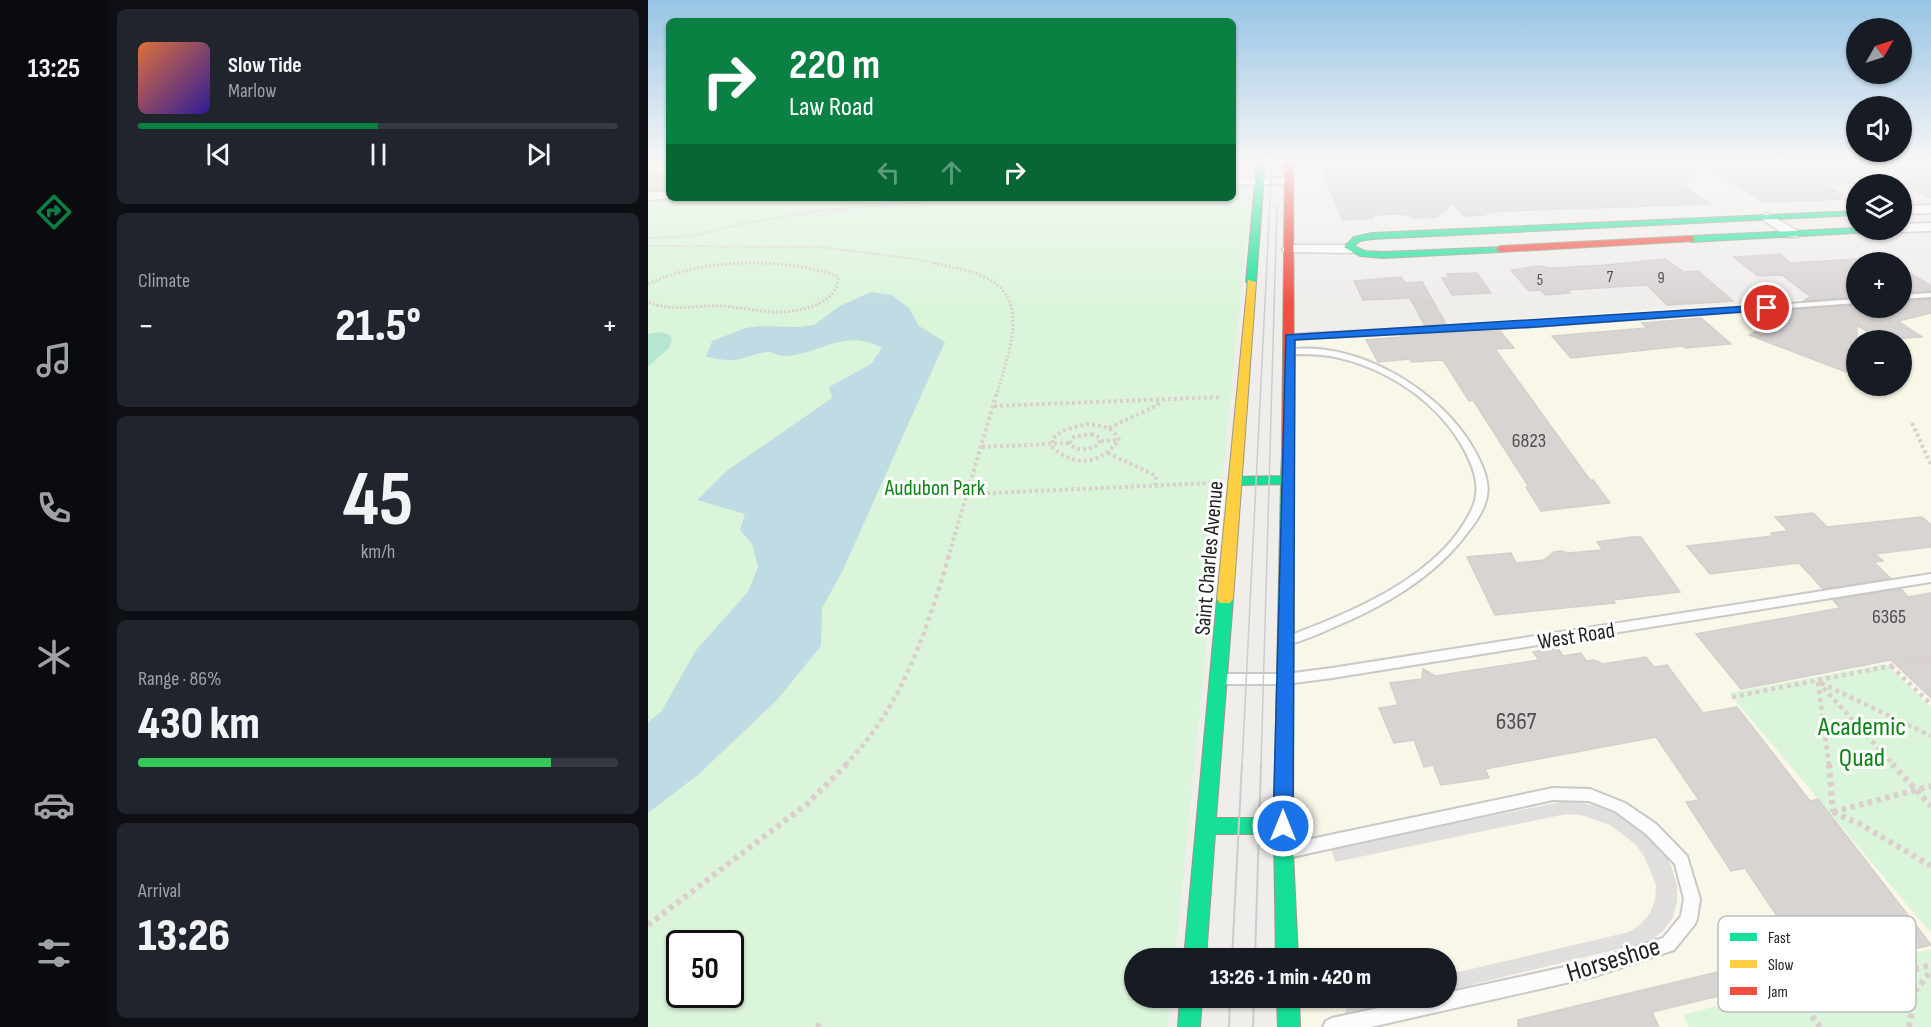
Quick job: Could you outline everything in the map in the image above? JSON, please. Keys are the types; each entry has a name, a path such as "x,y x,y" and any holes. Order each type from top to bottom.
{"main road":[{"name":"Saint Charles Avenue","path":"1196,948 1236,482 1248,396 1247,351 1256,209"},
{"path":"1287,948 1283,826 1289,209"},
{"path":"1846,213 1372,236 1357,239 1350,247 1363,254 1383,255 1846,231"},
{"path":"1247,351 1288,352"},
{"path":"1272,395 1288,395"},
{"path":"1236,482 1287,480"},
{"path":"1206,826 1283,826"},
{"path":"1188,1027 1190,1008"},
{"path":"1288,1008 1289,1027"}],"street":[{"path":"1912,210 1931,209"},
{"path":"1767,217 1793,234"},
{"path":"1912,228 1931,227"},
{"path":"1289,249 1350,247"}],"lane":[{"path":"1912,296 1931,295"},
{"path":"1289,337 1536,324 1846,302"},
{"path":"1286,641 1336,622 1371,605 1417,577 1446,552 1468,525 1482,496 1480,471 1468,444 1451,420 1427,399 1393,377 1353,360 1331,354 1288,352"},
{"name":"West Road","path":"1219,679 1286,679 1931,578"},
{"name":"Horseshoe","path":"1283,852 1553,794 1590,795 1620,807 1651,829 1682,861 1692,898 1689,920 1668,944 1592,969 1332,1027"}],"path":[{"path":"648,238 692,236 745,223 839,209"},
{"path":"648,246 760,245 851,250 922,260 984,276 1003,290 1013,310 1014,318 1014,327 994,406 969,494 920,649 900,692 859,751 807,804 648,925"},
{"path":"648,284 667,275 693,268 724,265 814,269 837,276 840,283 838,291 830,297 816,303 777,312 720,306 675,307 648,302"},
{"path":"994,406 1248,396"},
{"path":"1110,428 1158,405 1159,399"},
{"path":"1912,423 1931,465"},
{"path":"1086,424 1086,434"},
{"path":"1086,424 1110,428 1119,440 1116,447 1108,453 1083,460 1059,456 1052,451 1051,444 1054,437 1062,431 1086,424"},
{"path":"1070,443 1074,437 1086,434 1097,435 1101,441"},
{"path":"1070,443 1074,448 1084,450 1095,447 1101,441 1119,440"},
{"path":"982,447 1070,443"},
{"path":"1083,460 1084,450"},
{"path":"1108,453 1156,476 1155,485"},
{"path":"969,494 1236,482"},
{"path":"1732,697 1931,658"},
{"path":"1891,666 1931,704"},
{"path":"1817,682 1931,736"},
{"path":"1817,682 1931,806"},
{"path":"1817,682 1833,792 1833,812"},
{"path":"1833,812 1931,786"},
{"path":"1833,812 1860,824 1931,866"},
{"path":"1916,969 1931,965"},
{"path":"1916,990 1931,971"},
{"path":"1809,1012 1820,1027"},
{"path":"1909,1027 1912,1012"}],"shaded area":[{"path":"1931,291 1931,1027 1289,1027 1288,1008 1457,1008 1457,948 1287,948 1283,852 1290,334 1846,297 1846,318 1912,318 1912,292"},
{"path":"1566,801 1602,806 1637,824 1664,851 1677,885 1677,901 1673,917 1664,930 1651,941 1457,988 1457,972 1629,932 1641,924 1650,913 1655,900 1656,885 1644,856 1635,844 1610,825 1581,815 1566,814 1335,862 1331,848"},
{"path":"1346,1008 1378,1008 1345,1016"}],"green space":[{"name":"Audubon Park","path":"648,209 1249,209 1176,948 1124,948 1124,1008 1170,1008 1168,1027 648,1027"},
{"path":"661,332 670,335 672,341 669,348 648,367 648,334"},
{"name":"Academic Quad","path":"1886,664 1931,707 1931,933 1729,693"},
{"path":"1931,949 1931,1027 1689,1027 1683,1015 1718,1006 1718,1012 1916,1012 1916,953"}],"water":[{"path":"871,292 892,295 909,308 919,326 945,342 842,572 822,608 821,646 777,700 699,774 648,813 648,722 661,712 696,650 748,592 758,567 752,544 740,530 745,514 697,500 728,470 832,398 829,387 871,364 882,348 856,340 832,344 797,355 782,356 766,352 727,360 706,357 712,341 746,328 814,325 840,306"}],"building":[{"path":"1338,209 1447,209 1437,217 1415,218 1403,214 1372,215 1373,218 1343,220"},
{"path":"1458,209 1563,209 1501,211 1484,213 1486,215 1464,216"},
{"path":"1780,254 1791,263 1846,260 1846,298 1803,301 1811,297 1782,275 1758,276 1734,257"},
{"path":"1665,259 1684,272 1698,271 1733,301 1667,305 1647,285 1567,290 1570,293 1545,295 1541,290 1529,291 1511,270 1538,266 1552,268"},
{"path":"1477,273 1491,293 1452,295 1442,278 1450,278 1447,274"},
{"path":"1912,274 1931,286 1931,291 1912,292"},
{"path":"1401,277 1405,283 1422,282 1446,324 1425,326 1410,298 1363,300 1354,281"},
{"path":"1931,299 1931,313 1912,318 1912,300"},
{"path":"1846,306 1846,318 1910,318 1898,321 1912,330 1865,330 1857,325 1857,330 1846,330 1846,372 1749,335 1784,317 1777,314 1784,310"},
{"path":"1701,318 1731,344 1685,348 1683,346 1571,358 1552,336 1647,328 1642,323"},
{"path":"1912,330 1922,337 1912,338"},
{"path":"1500,331 1514,348 1495,349 1590,480 1593,480 1610,503 1541,511 1526,487 1529,487 1473,400 1469,401 1443,360 1412,362 1409,359 1378,362 1366,340 1402,337 1401,335"},
{"path":"1813,513 1827,527 1922,517 1931,525 1931,547 1875,554 1883,561 1874,562 1890,578 1823,589 1799,563 1710,574 1687,546 1773,536 1771,533 1788,531 1775,517"},
{"path":"1641,537 1680,592 1613,600 1615,603 1495,615 1467,557 1511,553 1516,563 1544,560 1554,552 1603,550 1597,542"},
{"path":"1901,589 1908,597 1931,593 1931,698 1891,660 1741,689 1696,634 1840,608 1833,600"},
{"path":"1557,647 1563,656 1581,653 1586,661 1594,660 1603,664 1646,657 1654,667 1667,665 1703,713 1737,707 1810,801 1818,799 1909,916 1777,916 1745,868 1731,871 1686,802 1699,800 1656,737 1485,769 1489,778 1441,785 1433,765 1424,767 1414,740 1394,743 1379,708 1398,705 1390,683 1422,679 1423,669 1435,676 1539,660 1533,652"},
{"path":"1916,926 1931,945 1916,949"},
{"path":"1718,972 1718,996 1652,1012 1659,1027 1518,1027 1518,1020"}],"tram line":[{"path":"1242,765 1270,209"},
{"path":"1261,765 1277,209"},
{"path":"1233,948 1242,764"},
{"path":"1255,948 1261,764"},
{"path":"1229,1027 1230,1008"},
{"path":"1253,1027 1254,1008"}],"traffic: fast":[{"path":"1251,282 1257,209"},
{"path":"1500,249 1383,255 1363,254 1348,247 1357,239 1372,236 1846,214"},
{"path":"1691,239 1846,231"},
{"path":"1287,948 1283,852 1288,455"},
{"path":"1236,481 1287,480"},
{"path":"1196,948 1225,599"},
{"path":"1206,826 1283,826"},
{"path":"1189,1027 1190,1008"},
{"path":"1288,1008 1289,1027"}],"traffic: slow":[{"path":"1225,599 1251,282"}],"traffic: jam":[{"path":"1288,455 1289,209"},
{"path":"1500,249 1691,239"}],"route":[{"path":"1283,826 1289,337 1536,324 1767,308"}]}
